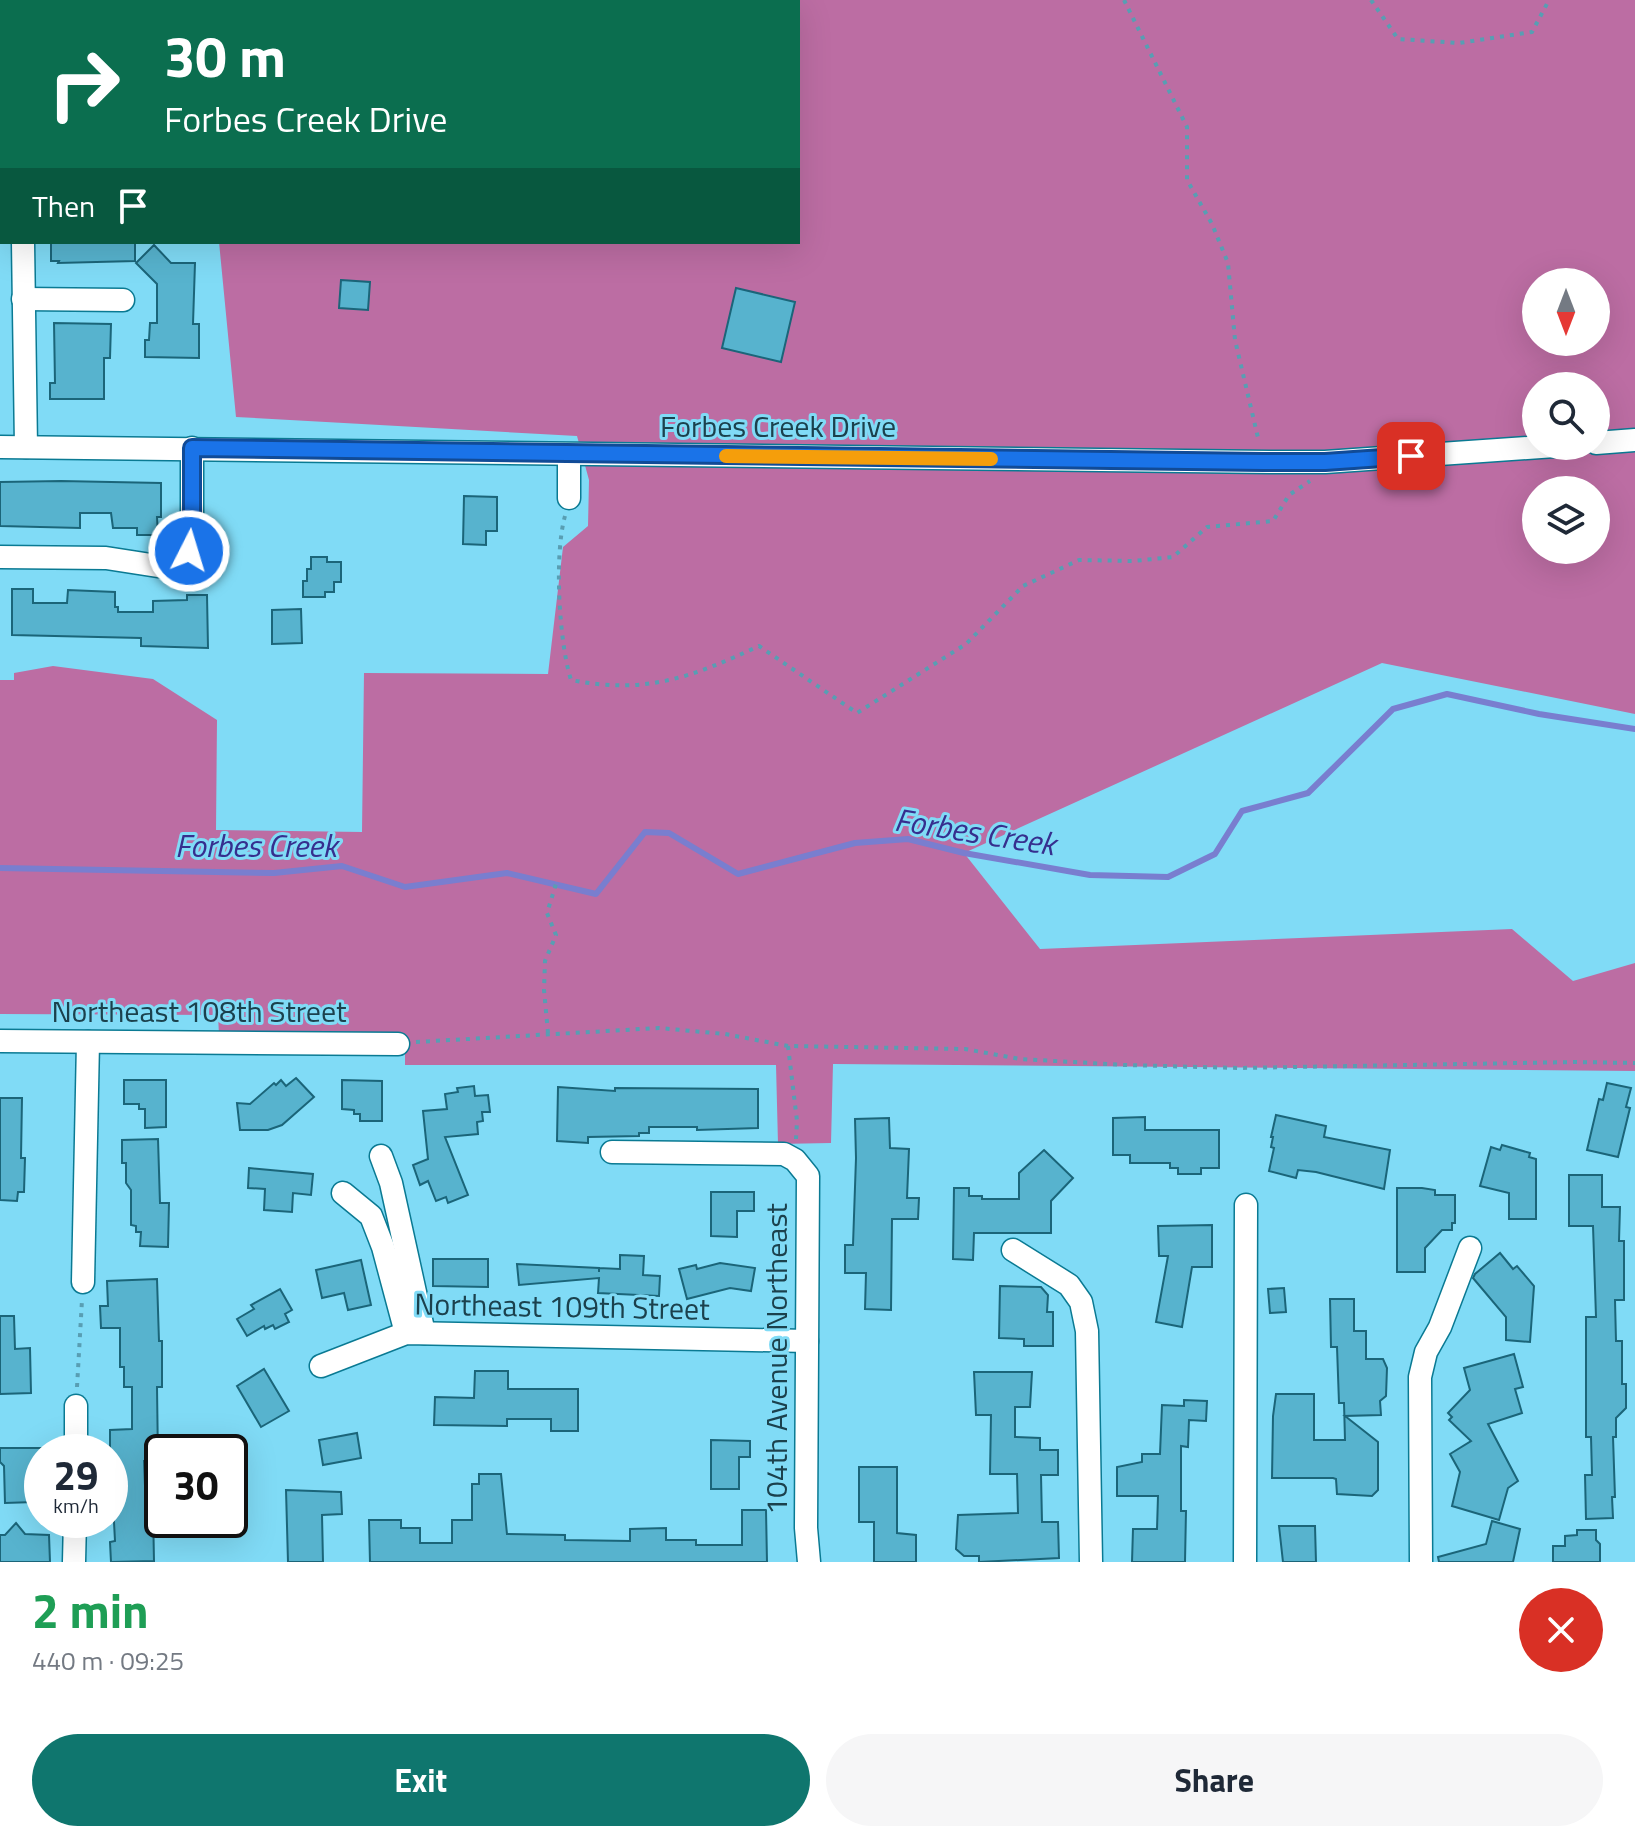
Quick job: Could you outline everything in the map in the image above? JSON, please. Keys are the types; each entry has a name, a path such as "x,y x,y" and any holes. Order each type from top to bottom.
{"street":[{"path":"23,244 26,447"},
{"path":"23,299 123,300"},
{"path":"1610,442 1635,440"},
{"name":"Forbes Creek Drive","path":"0,447 1263,462 1325,462 1522,448"},
{"path":"0,557 106,558 164,567 175,564 189,551 192,540 192,448"},
{"path":"569,455 569,498"},
{"name":"Northeast 108th Street","path":"0,1041 398,1044"},
{"path":"83,1282 88,1042"},
{"path":"612,1152 784,1154 795,1160"},
{"path":"381,1156 391,1183 415,1333"},
{"name":"104th Avenue Northeast","path":"795,1160 808,1176 806,1528 809,1562"},
{"path":"343,1193 371,1216 415,1333"},
{"path":"1245,1562 1246,1205"},
{"path":"1421,1562 1420,1377 1426,1352 1440,1327 1470,1248"},
{"path":"1013,1250 1069,1285 1081,1302 1087,1331 1091,1562"},
{"name":"Northeast 109th Street","path":"321,1366 415,1333 807,1341"},
{"path":"76,1406 76,1434"},
{"path":"74,1562 75,1538"}],"path":[{"path":"1124,0 1187,127 1187,180 1212,224 1228,263 1235,340 1263,462"},
{"path":"1371,0 1398,39 1459,43 1532,32 1549,0"},
{"path":"569,498 558,546 564,659 571,680 607,687 668,682 711,668 759,646 857,713 966,644 1023,586 1079,560 1133,561 1173,557 1207,527 1273,521 1289,495 1307,485 1325,462"},
{"path":"548,1033 545,961 556,935 547,913 556,884"},
{"path":"398,1044 659,1028 725,1034 788,1046 965,1049 1020,1059 1238,1068 1635,1063"},
{"path":"788,1046 797,1121 795,1160"},
{"path":"76,1406 83,1282"}],"shaded area":[{"path":"800,0 1635,0 1635,714 1382,663 964,853 1040,949 1512,929 1573,981 1635,963 1635,1071 833,1064 831,1143 778,1144 776,1065 405,1065 405,1036 219,1035 218,1015 0,1014 0,680 14,680 14,673 53,666 153,679 217,720 216,830 362,832 364,673 548,674 563,547 588,526 589,480 577,436 236,417 219,244 800,244"}],"building":[{"path":"51,244 135,244 135,261 51,261"},
{"path":"154,245 171,263 195,263 193,324 199,324 199,358 145,357 145,340 149,340 150,323 157,323 157,284 136,263"},
{"path":"341,280 370,282 368,310 339,308"},
{"path":"736,288 795,302 781,362 722,348"},
{"path":"54,323 111,324 110,358 104,358 104,399 50,399 50,383 55,383"},
{"path":"0,482 161,483 158,535 137,535 137,528 113,528 111,513 80,513 80,528 0,526"},
{"path":"464,496 497,497 497,531 486,531 486,545 463,544"},
{"path":"311,557 327,557 327,562 341,562 341,582 334,582 334,592 325,592 325,597 303,597 303,581 307,581 307,569 311,569"},
{"path":"12,589 33,589 33,603 67,603 68,590 115,592 118,612 153,612 153,601 187,600 187,595 207,595 208,648 141,646 141,638 12,635"},
{"path":"301,609 302,643 272,644 272,610"},
{"path":"296,1078 314,1097 282,1125 268,1130 240,1130 237,1103 250,1104 274,1083 276,1085 281,1080 286,1086"},
{"path":"124,1080 166,1080 166,1127 145,1128 145,1109 139,1109 139,1104 124,1104"},
{"path":"342,1080 382,1081 382,1121 360,1121 360,1114 354,1114 354,1110 342,1109"},
{"path":"1607,1083 1631,1088 1626,1107 1630,1108 1618,1157 1587,1150 1599,1099 1603,1100"},
{"path":"474,1086 475,1096 488,1095 490,1112 482,1112 483,1121 477,1122 478,1134 445,1137 468,1195 448,1203 446,1197 436,1201 428,1181 420,1185 413,1165 428,1159 423,1111 447,1109 445,1094 458,1092 457,1088"},
{"path":"558,1087 615,1091 615,1088 758,1089 758,1128 697,1130 697,1127 649,1127 649,1133 639,1133 639,1136 588,1137 588,1143 557,1141"},
{"path":"0,1098 22,1098 24,1192 18,1192 17,1201 0,1200"},
{"path":"1276,1115 1326,1126 1324,1137 1390,1150 1384,1189 1316,1172 1298,1170 1296,1178 1269,1171"},
{"path":"1145,1117 1145,1130 1219,1130 1219,1168 1201,1168 1201,1174 1178,1174 1178,1168 1170,1168 1170,1163 1130,1163 1130,1155 1113,1155 1113,1118"},
{"path":"889,1118 890,1148 909,1149 907,1198 919,1198 918,1219 892,1219 891,1310 865,1309 866,1273 845,1273 845,1245 853,1245 855,1119"},
{"path":"158,1139 160,1203 169,1203 168,1247 140,1246 141,1232 136,1232 136,1226 131,1225 131,1190 126,1183 126,1163 122,1163 122,1140"},
{"path":"1502,1145 1530,1153 1529,1157 1536,1159 1536,1219 1509,1219 1509,1193 1480,1186 1491,1147 1500,1150"},
{"path":"1044,1150 1073,1178 1051,1201 1051,1233 974,1233 973,1260 953,1259 954,1188 969,1188 969,1196 982,1196 982,1199 1019,1199 1019,1173"},
{"path":"249,1168 313,1174 311,1195 293,1193 292,1212 264,1210 265,1189 248,1188"},
{"path":"1569,1175 1602,1175 1602,1207 1620,1207 1619,1241 1624,1241 1624,1300 1615,1300 1616,1341 1622,1341 1622,1384 1626,1384 1626,1408 1616,1418 1616,1437 1613,1437 1613,1518 1586,1519 1585,1475 1592,1475 1591,1437 1586,1437 1586,1317 1596,1317 1593,1226 1569,1226"},
{"path":"1397,1188 1422,1188 1435,1190 1435,1195 1455,1195 1455,1223 1452,1223 1452,1230 1442,1230 1425,1248 1425,1272 1397,1272"},
{"path":"711,1192 754,1192 754,1211 737,1211 737,1237 711,1236"},
{"path":"1212,1225 1212,1267 1192,1267 1182,1327 1156,1322 1168,1256 1159,1256 1158,1226"},
{"path":"1500,1253 1513,1269 1517,1266 1534,1286 1530,1342 1506,1340 1506,1317 1473,1278"},
{"path":"620,1255 644,1256 643,1275 660,1276 659,1296 598,1293 599,1278 519,1285 517,1264 620,1269"},
{"path":"433,1259 488,1259 488,1287 433,1286"},
{"path":"361,1260 371,1305 348,1310 344,1293 322,1298 316,1270"},
{"path":"720,1263 755,1268 751,1291 730,1288 687,1299 679,1269 696,1265 697,1269"},
{"path":"157,1279 162,1387 157,1387 158,1434 144,1434 144,1538 154,1538 154,1561 111,1562 110,1542 115,1541 115,1538 128,1538 128,1434 110,1434 110,1430 132,1429 132,1387 124,1387 124,1367 120,1367 120,1328 101,1328 100,1306 108,1306 107,1281"},
{"path":"1000,1286 1041,1287 1048,1295 1047,1312 1053,1312 1053,1346 1024,1346 1024,1339 999,1338"},
{"path":"1284,1288 1286,1312 1270,1313 1268,1289"},
{"path":"280,1289 292,1310 285,1314 289,1322 275,1329 273,1325 265,1329 264,1326 247,1336 237,1319 254,1309 251,1305"},
{"path":"1330,1299 1354,1299 1354,1331 1366,1331 1366,1359 1383,1359 1387,1368 1386,1396 1380,1401 1381,1415 1345,1416 1378,1442 1378,1490 1372,1496 1337,1494 1336,1479 1333,1478 1272,1478 1276,1394 1314,1394 1314,1440 1345,1440 1344,1403 1339,1403 1337,1347 1331,1347"},
{"path":"0,1316 14,1316 15,1349 30,1348 31,1393 0,1394"},
{"path":"1514,1354 1523,1387 1515,1389 1522,1413 1488,1424 1518,1481 1508,1488 1499,1520 1452,1506 1460,1472 1450,1454 1471,1441 1449,1420 1452,1417 1448,1413 1470,1390 1464,1368"},
{"path":"264,1369 289,1411 261,1427 237,1386"},
{"path":"475,1371 508,1371 508,1389 578,1389 578,1431 551,1431 551,1419 507,1419 507,1426 434,1425 435,1397 474,1398"},
{"path":"974,1372 1032,1372 1030,1407 1015,1407 1015,1437 1040,1438 1040,1450 1058,1450 1058,1475 1041,1475 1042,1522 1058,1522 1059,1558 979,1562 979,1556 964,1556 956,1549 958,1515 1018,1513 1017,1474 990,1474 991,1415 976,1415"},
{"path":"1184,1400 1207,1401 1206,1421 1189,1420 1188,1447 1181,1446 1181,1511 1186,1511 1185,1562 1132,1562 1133,1529 1157,1529 1158,1496 1117,1496 1117,1467 1142,1462 1142,1454 1160,1454 1162,1405 1184,1406"},
{"path":"357,1433 361,1458 323,1465 319,1440"},
{"path":"711,1440 750,1441 750,1457 739,1457 739,1489 711,1489"},
{"path":"0,1448 24,1448 24,1502 5,1503 4,1466 0,1462"},
{"path":"859,1467 897,1467 897,1533 916,1535 916,1562 874,1562 874,1522 859,1522"},
{"path":"479,1474 501,1474 507,1534 565,1535 565,1540 630,1541 630,1529 666,1528 666,1540 696,1540 696,1545 742,1545 742,1510 766,1510 767,1562 370,1562 369,1520 401,1520 401,1528 420,1528 420,1543 452,1543 452,1520 472,1520 472,1484 479,1484"},
{"path":"286,1490 341,1492 342,1514 322,1515 323,1562 288,1562"},
{"path":"1492,1521 1520,1529 1513,1562 1439,1562 1438,1557 1486,1544"},
{"path":"16,1523 24,1533 24,1538 49,1538 50,1562 0,1562 0,1535 5,1535"},
{"path":"1279,1526 1315,1526 1316,1562 1283,1562"},
{"path":"1577,1530 1596,1530 1600,1562 1553,1562 1553,1546 1565,1546 1565,1536 1577,1535"}],"waterway":[{"name":"Forbes Creek","path":"0,868 274,873 342,866 405,887 507,873 596,894 645,832 669,833 738,874 855,843 908,839 964,853 1090,875 1168,877 1215,854 1242,811 1308,793 1393,709 1447,694 1539,714 1635,729"}],"slow traffic":[{"path":"726,456 991,459"}],"route":[{"path":"189,551 192,540 192,448 1263,462 1325,462 1411,456"}]}
